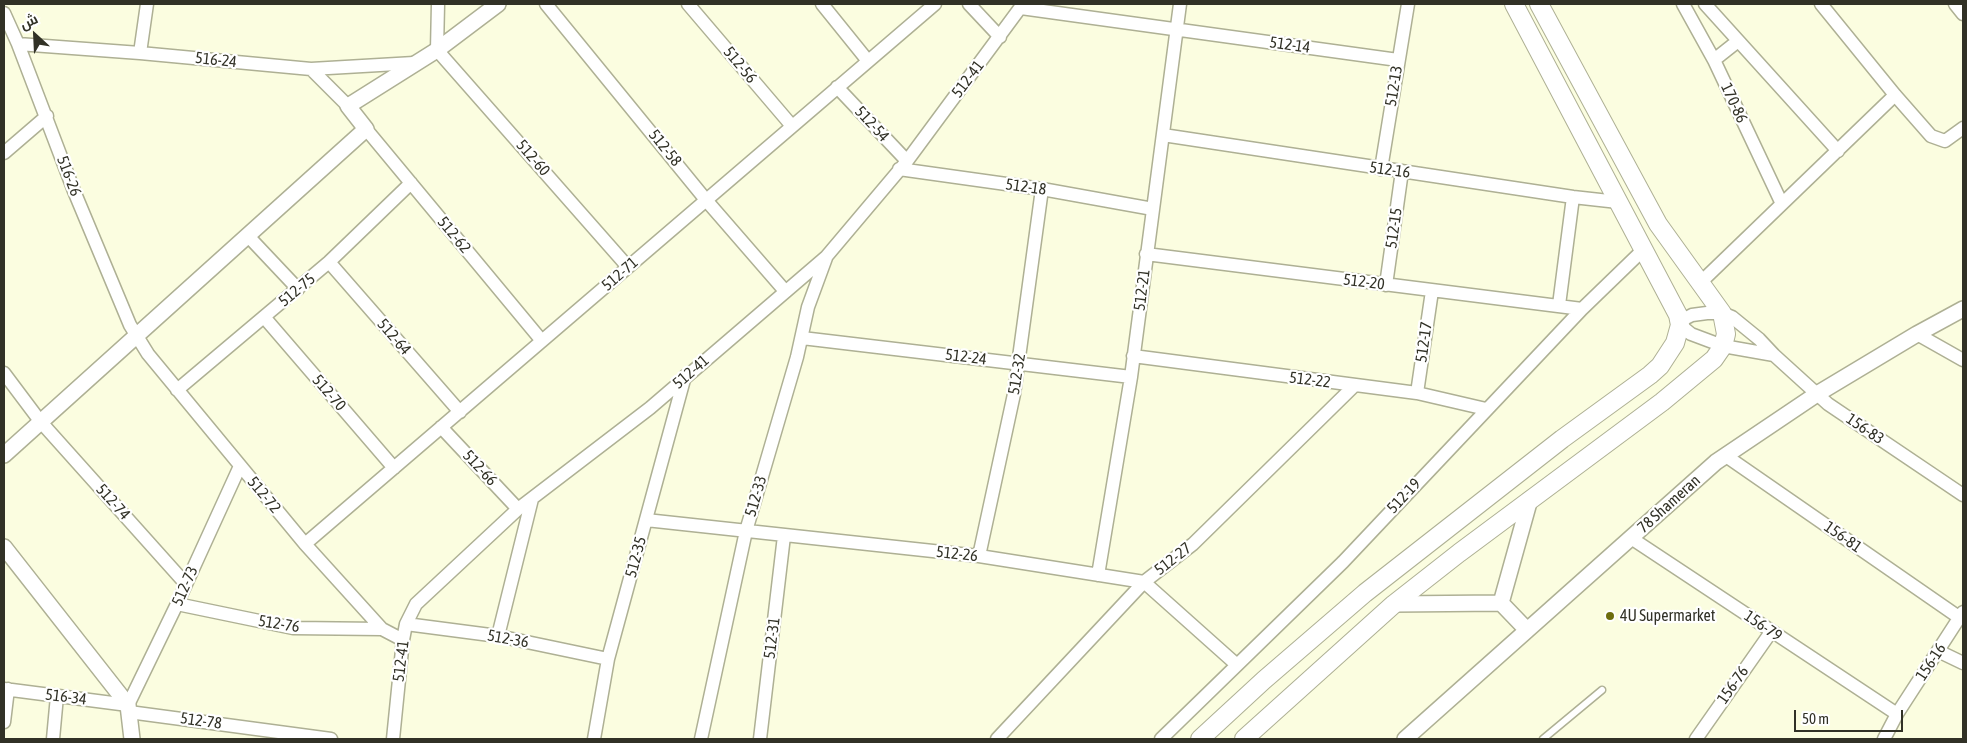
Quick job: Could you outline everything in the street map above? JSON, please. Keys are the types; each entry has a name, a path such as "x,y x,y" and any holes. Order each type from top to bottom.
{"main road":[{"path":"1200,739 1264,680 1365,593 1562,439 1650,375 1668,355 1675,343 1680,323 1670,299 1514,4"},
{"path":"1244,739 1394,604 1530,499 1670,396 1714,359 1723,346 1726,334 1722,313 1658,224 1539,4"},
{"path":"1639,243 1658,224"}],"street":[{"path":"140,53 147,4"},
{"path":"437,50 438,4"},
{"path":"348,106 437,50 498,4"},
{"name":"512-58","path":"546,4 706,200 786,291"},
{"name":"512-56","path":"688,4 792,126"},
{"path":"822,4 868,61"},
{"name":"512-71","path":"305,544 934,4"},
{"path":"969,4 1000,37"},
{"name":"512-21","path":"1098,575 1131,377 1146,254 1179,30 1180,4"},
{"name":"512-13","path":"1381,169 1408,4"},
{"name":"170-86","path":"1682,4 1714,60 1782,204"},
{"path":"1705,4 1838,151"},
{"path":"1821,4 1931,136 1945,141 1963,128"},
{"path":"1955,4 1963,14"},
{"name":"512-41","path":"393,739 403,640 406,624 416,604 518,509 650,408 826,257 903,165 1022,6"},
{"name":"512-14","path":"1022,6 1398,60"},
{"name":"516-26","path":"4,13 47,116 74,191 130,325 137,336"},
{"path":"1714,60 1738,41"},
{"name":"516-24","path":"18,44 311,69 414,63"},
{"name":"512-60","path":"437,50 628,267"},
{"path":"4,455 366,129 348,106 311,69"},
{"name":"512-54","path":"837,87 903,165"},
{"path":"1700,283 1895,95"},
{"path":"4,153 47,116"},
{"name":"512-62","path":"366,129 542,341"},
{"name":"512-16","path":"1163,135 1381,169 1618,202"},
{"name":"512-18","path":"903,165 1153,209"},
{"name":"512-15","path":"1386,285 1402,171"},
{"name":"512-75","path":"177,390 329,262 411,183"},
{"name":"512-32","path":"979,556 1014,394 1042,189"},
{"path":"1559,305 1573,197"},
{"path":"248,236 298,289"},
{"name":"512-19","path":"1161,739 1343,562 1582,308 1639,243"},
{"name":"512-20","path":"1146,254 1432,291 1582,308"},
{"name":"512-33","path":"701,739 746,531 802,338 808,307 826,257"},
{"name":"512-64","path":"329,262 460,412"},
{"name":"512-17","path":"1417,393 1432,291"},
{"name":"78 Shameran","path":"1405,739 1526,629 1716,462 1817,394 1963,308"},
{"path":"1722,313 1692,315 1680,323 1691,334 1723,346 1774,355"},
{"name":"156-83","path":"1722,313 1732,317 1744,326 1828,404 1963,495"},
{"name":"512-70","path":"264,317 394,468"},
{"path":"1917,334 1963,360"},
{"name":"512-72","path":"137,336 148,354 177,390 305,544 382,630 403,640"},
{"name":"512-24","path":"802,338 1131,377"},
{"name":"512-22","path":"1133,356 1417,393 1486,409"},
{"name":"512-74","path":"4,372 40,421 185,583"},
{"name":"512-35","path":"594,739 608,659 685,376"},
{"name":"512-27","path":"997,739 1144,582 1193,544 1355,386"},
{"name":"512-66","path":"441,427 518,509"},
{"name":"156-81","path":"1726,456 1961,614"},
{"name":"512-73","path":"129,708 240,466"},
{"path":"1501,603 1530,499"},
{"path":"498,636 532,500"},
{"name":"512-26","path":"646,520 979,556 1144,582"},
{"name":"512-31","path":"760,739 784,536"},
{"name":"156-79","path":"1631,538 1897,714"},
{"path":"4,546 129,708 132,739"},
{"path":"1144,582 1237,665"},
{"path":"1394,604 1501,603 1526,629"},
{"name":"512-76","path":"177,604 293,628 382,630"},
{"name":"156-16","path":"1884,739 1897,714 1961,614"},
{"name":"512-36","path":"406,624 498,636 608,659"},
{"name":"156-76","path":"1696,739 1771,632"},
{"path":"1938,651 1963,663"},
{"path":"4,722 6,689"},
{"name":"516-34","path":"6,689 129,708"},
{"path":"53,739 57,696"},
{"name":"512-78","path":"129,708 331,739"}],"lane":[{"path":"1543,739 1602,690"}],"place":[{"name":"4U Supermarket","path":"1610,616"}]}
